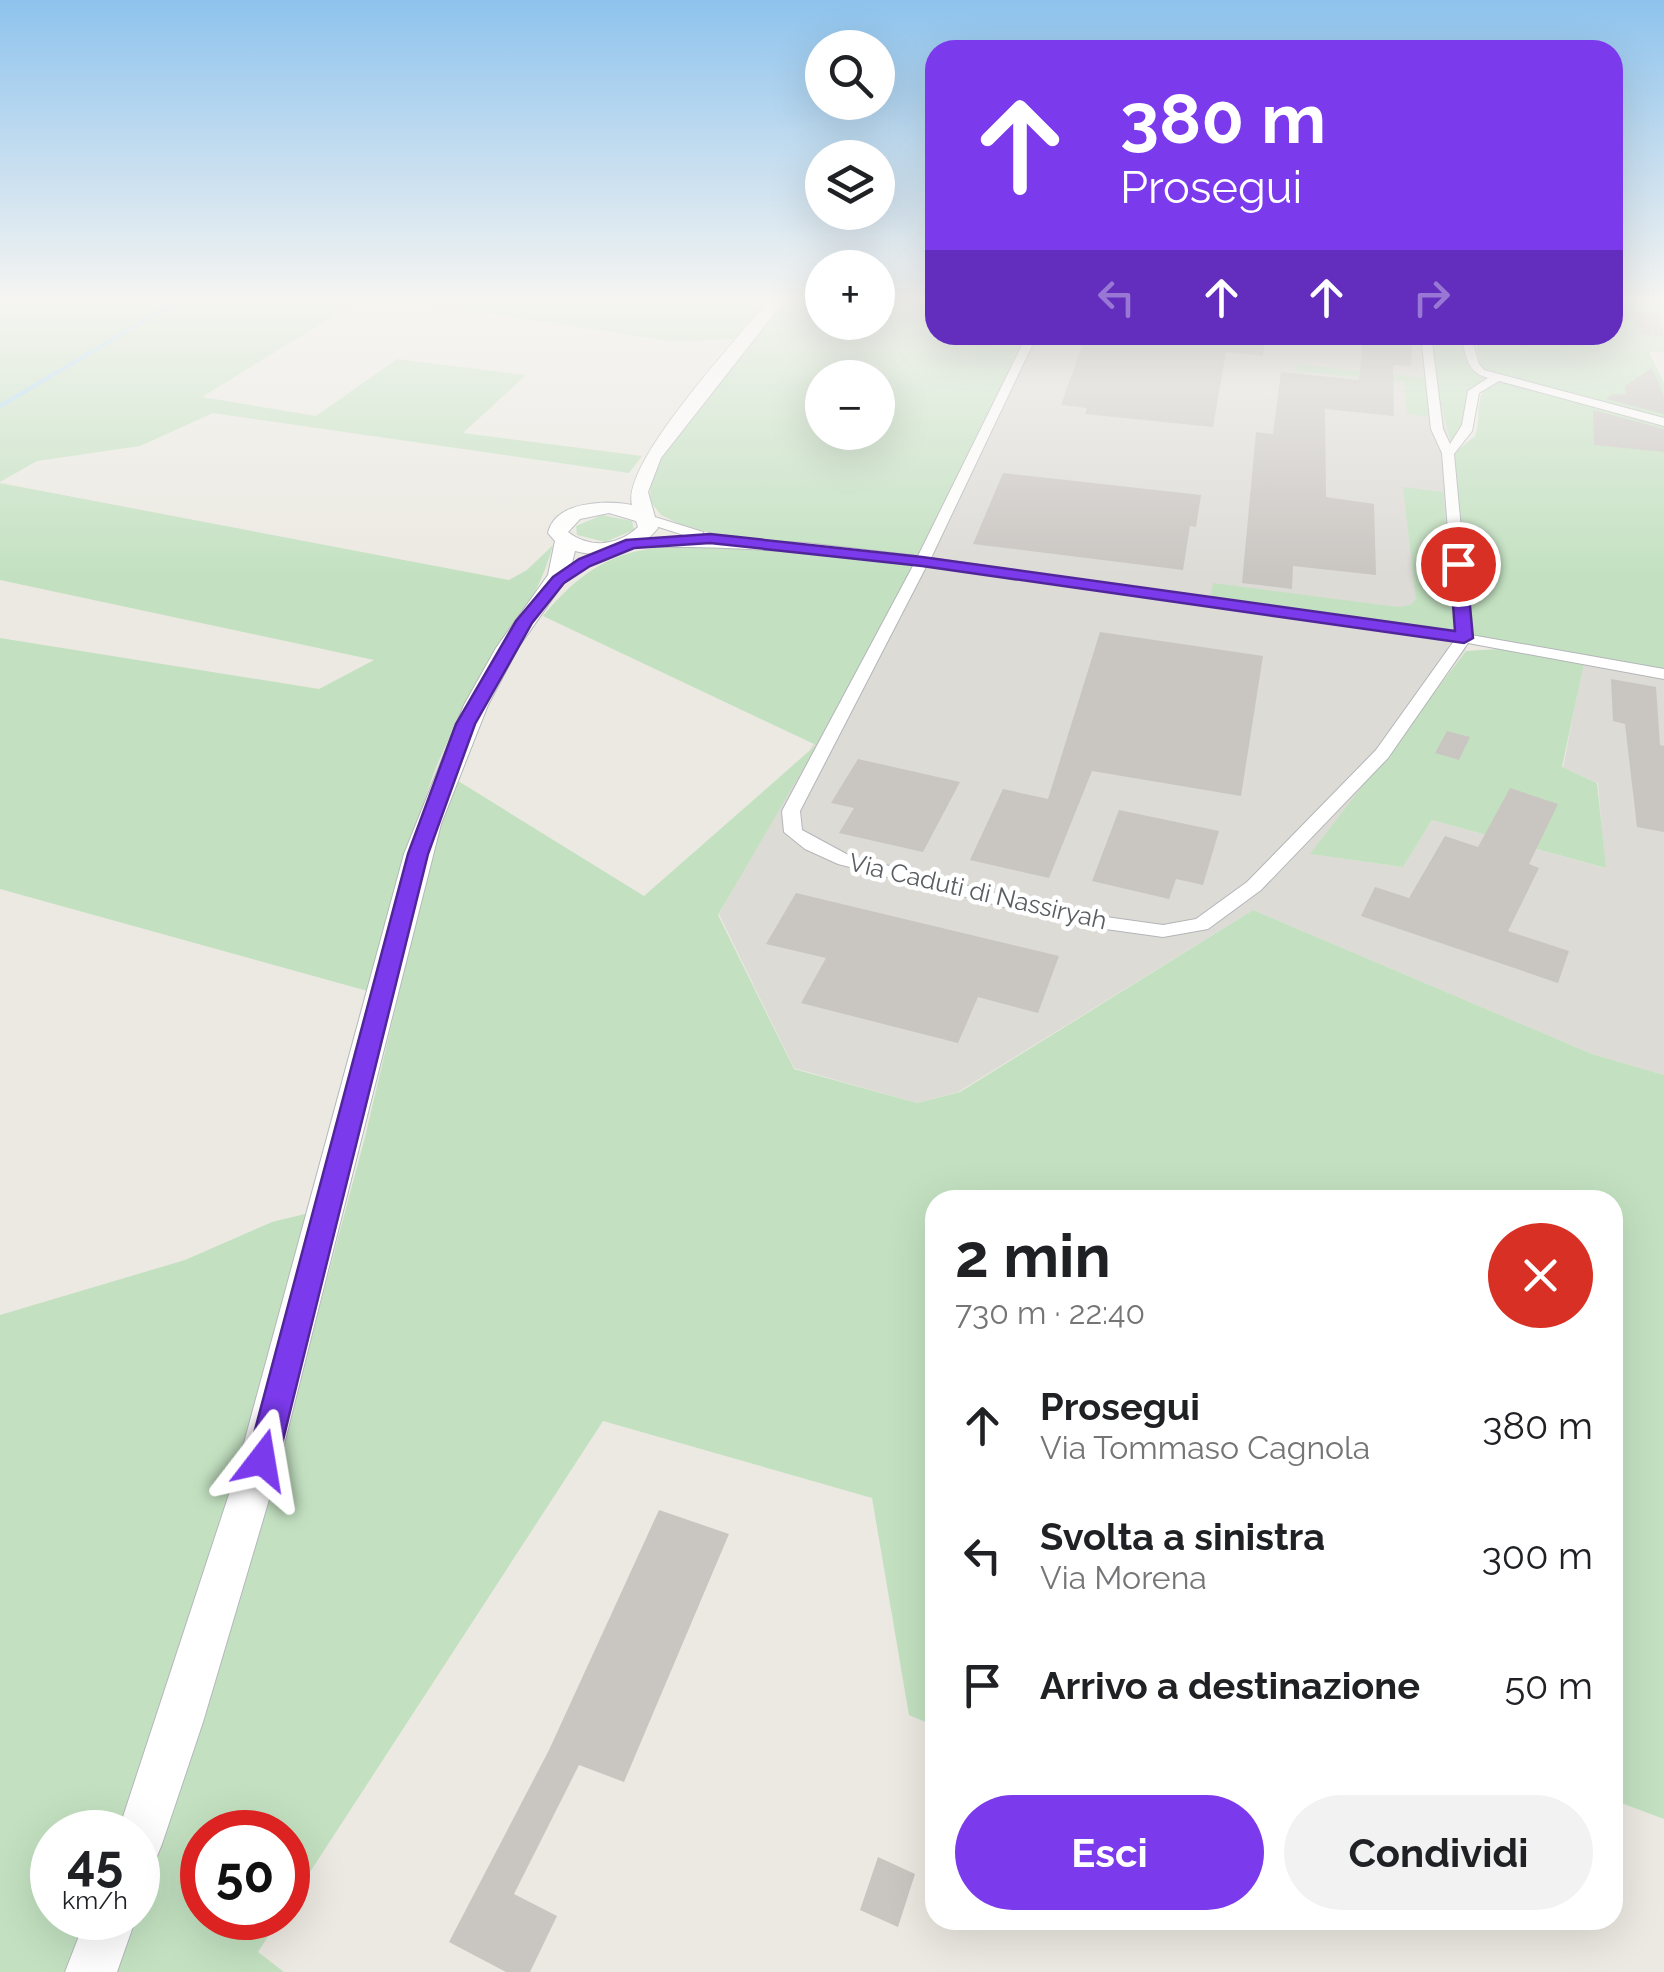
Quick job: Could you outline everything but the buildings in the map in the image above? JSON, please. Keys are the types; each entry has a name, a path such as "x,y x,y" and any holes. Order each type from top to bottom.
{"main road":[{"path":"631,543 594,549 565,541 558,533 560,524 621,490 643,472 705,392"},
{"path":"558,580 584,562 631,543 648,528 638,492 643,472"},
{"path":"574,514 609,507 645,518"},
{"path":"150,1810 186,1711 262,1460 418,854 440,786 466,724 524,621 558,580 567,561 565,541"},
{"path":"91,1972 103,1940"}],"street":[{"path":"922,562 1004,392"},
{"path":"1433,392 1438,429 1448,453 1464,638"},
{"path":"1448,453 1466,437 1474,392"},
{"path":"1553,392 1664,422"},
{"path":"645,518 710,539"},
{"path":"631,543 710,539 922,562 1464,638 1664,674"},
{"name":"Via Caduti di Nassiryah","path":"922,562 791,811 793,832 811,846 844,860 1070,918 1163,931 1201,925 1254,886 1382,754 1464,638"}],"shaded area":[{"path":"1000,392 1437,392 1453,453 1471,634 1465,651 1311,854 1403,867 1432,820 1605,868 1598,783 1563,768 1585,654 1664,669 1664,1075 1592,1054 1253,910 958,1092 917,1103 794,1068 719,914 916,559"}],"green space":[{"path":"0,392 210,392 202,397 316,416 350,392 508,392 463,433 642,456 629,473 213,413 140,446 37,461 0,482"},
{"path":"709,392 805,392 805,450 895,450 895,392 1000,392 916,559 713,534 661,515 650,501 651,474"},
{"path":"1405,392 1430,392 1435,418 1407,414"},
{"path":"1437,392 1471,392 1466,427 1452,447"},
{"path":"1483,392 1545,392 1664,424 1664,669 1472,635 1454,453 1475,436"},
{"path":"1566,392 1664,392 1664,420"},
{"path":"0,483 509,580 527,570 553,545 528,607 458,723 430,784 382,995 0,889 0,638 319,689 374,660 0,580"},
{"path":"1403,487 1443,492 1454,632 1210,599 1213,583 1398,607 1411,605 1416,599"},
{"path":"602,515 632,521 634,530 605,542 577,535 576,526"},
{"path":"700,545 915,561 817,745 718,915 794,1069 917,1103 960,1092 1253,910 1592,1054 1664,1075 1664,1819 1623,1804 1623,1190 925,1190 925,1722 909,1715 872,1498 603,1421 310,1872 310,1810 180,1810 180,1940 266,1940 258,1952 284,1972 105,1972 117,1940 160,1940 160,1825 201,1714 280,1455 365,1137 450,776 644,896 816,745 543,616 594,569 651,548"},
{"path":"1499,649 1584,663 1562,767 1597,783 1606,868 1432,820 1403,867 1310,854 1466,651"},
{"path":"313,1212 170,1709 132,1810 30,1810 30,1940 85,1940 73,1972 0,1972 0,1315 185,1260 272,1222"}],"waterway":[{"path":"0,406 24,392"}],"route":[{"path":"262,1460 418,854 440,786 466,724 524,621 558,580 584,562 631,543 710,539 922,562 1464,638 1458,564"}]}
